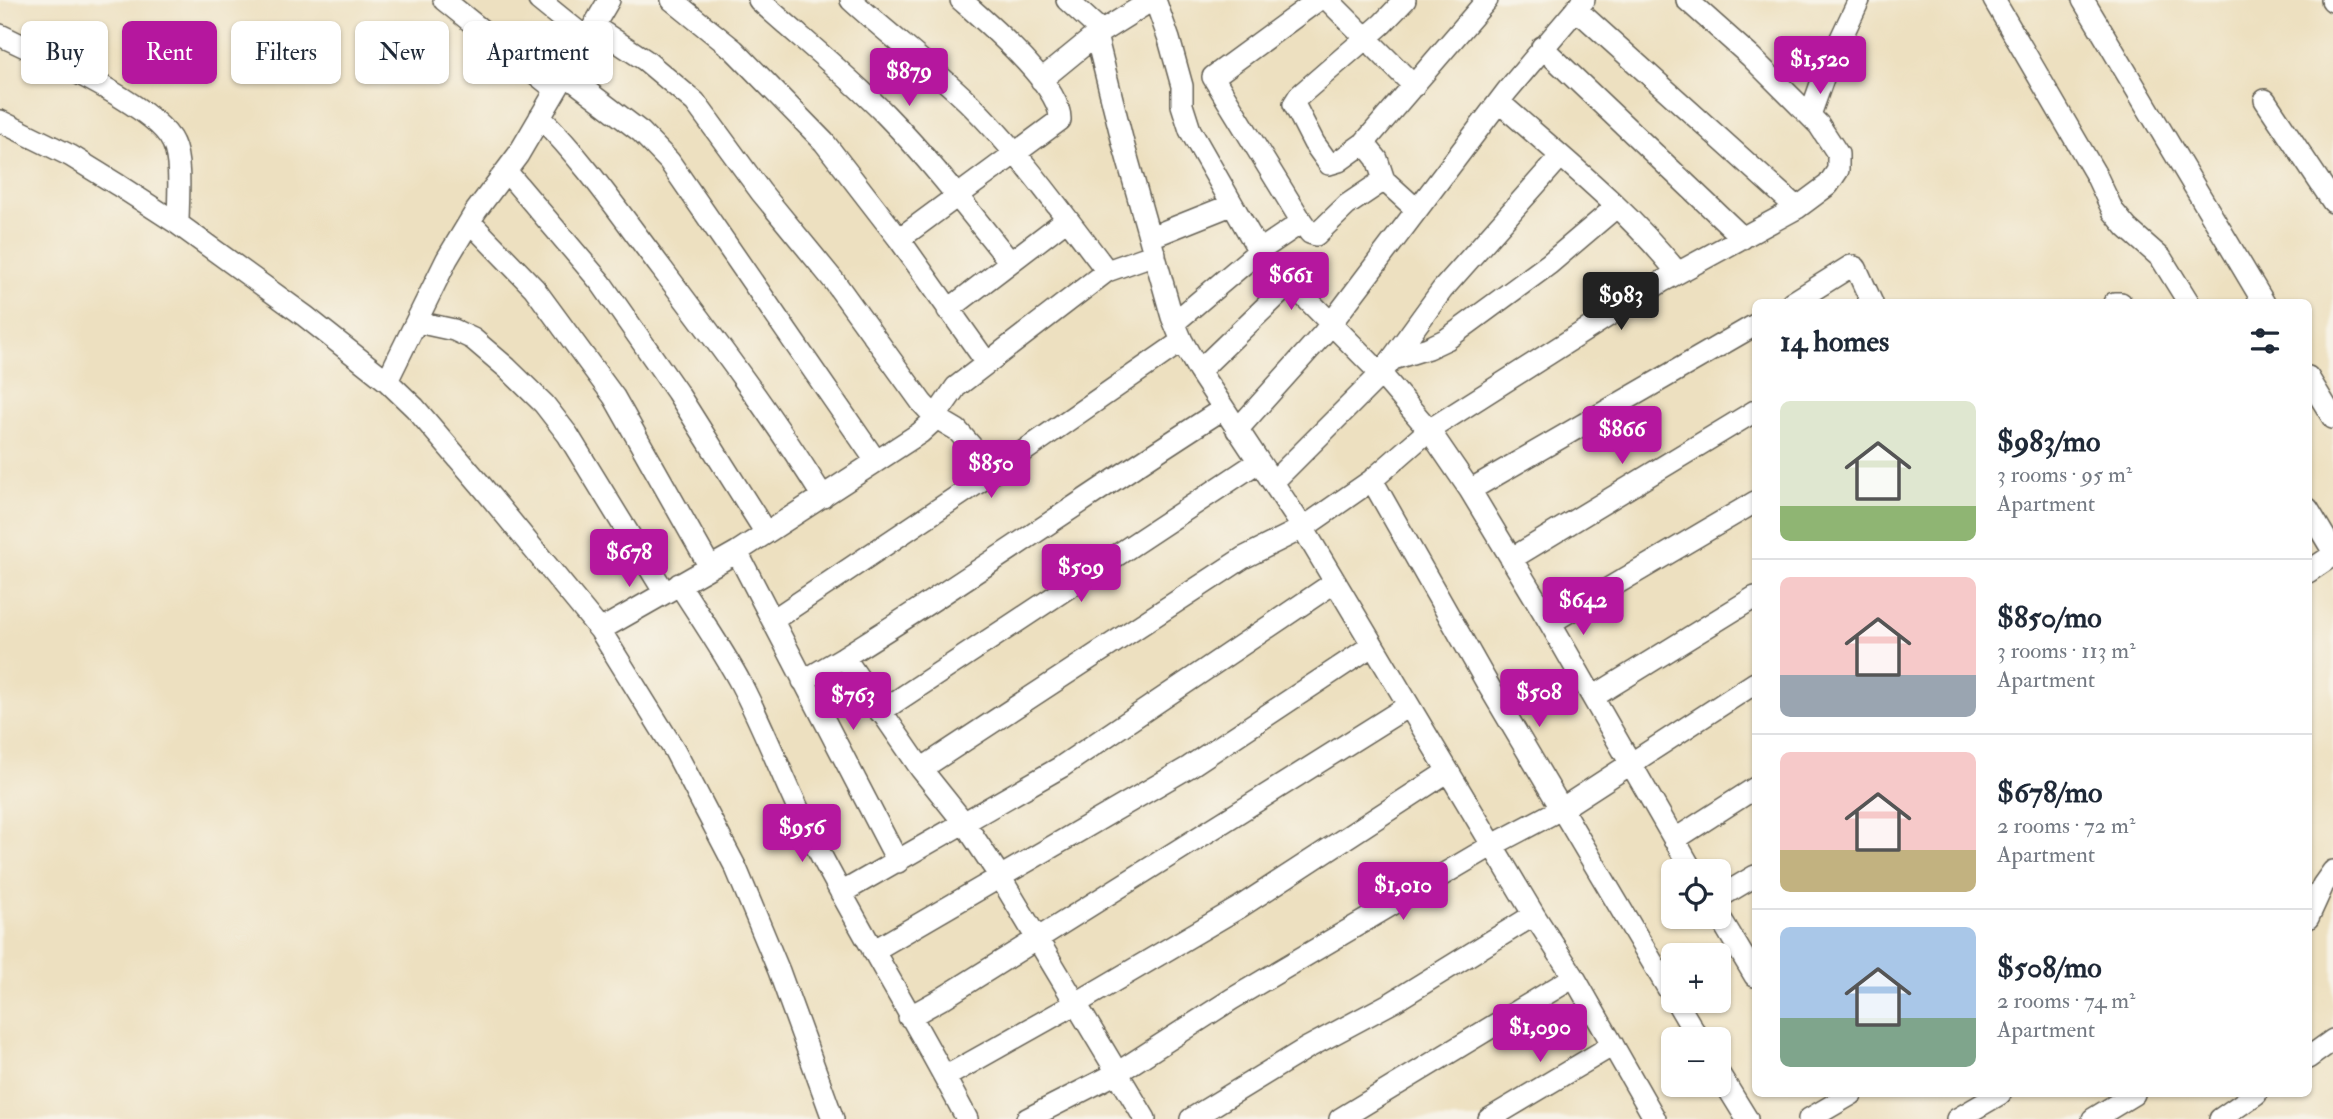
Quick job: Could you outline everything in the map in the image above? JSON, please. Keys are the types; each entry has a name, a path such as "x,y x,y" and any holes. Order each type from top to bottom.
{"street":[{"path":"444,0 474,21"},
{"path":"539,0 572,21"},
{"path":"598,21 609,0"},
{"path":"672,0 734,50 812,128 899,239 987,363"},
{"path":"759,0 836,67 880,110 958,196 1010,262"},
{"path":"851,0 955,90 1014,154 1107,271"},
{"path":"899,239 1060,120 1060,112 1041,80 1022,56 961,0"},
{"path":"1067,0 1099,33 1123,143 1178,332 1223,409 1303,528 1447,772 1574,977 1655,1119"},
{"path":"1041,80 1099,33 1154,0 1169,39 1183,94 1182,105 1190,130 1259,251"},
{"path":"1183,94 1213,77 1318,0"},
{"path":"1328,0 1414,86"},
{"path":"1405,0 1299,96 1294,104 1314,143 1329,164 1339,161 1364,143 1487,0"},
{"path":"921,769 1243,558 1303,528 1372,480 1430,430 1677,272 1797,208 1828,185 1838,170 1839,163 1832,143 1810,115 1687,0"},
{"path":"1810,115 1826,70 1859,0"},
{"path":"1994,0 2113,211 2127,228 2161,258 2187,299"},
{"path":"2083,0 2262,299"},
{"path":"1237,430 1318,340 1542,47 1580,5 1797,208"},
{"path":"0,35 112,93 146,113 163,127 174,146 178,223"},
{"path":"613,44 645,60 695,102 749,176 841,291 922,404 935,417 957,430 994,472"},
{"path":"1542,47 1742,238"},
{"path":"1213,77 1310,233 1316,235 1347,205 1384,180"},
{"path":"387,381 442,269 560,84"},
{"path":"564,84 640,132 669,161 876,461"},
{"path":"2265,100 2333,202"},
{"path":"1499,102 1616,207 1677,272"},
{"path":"540,117 576,155 607,194 766,408 823,497"},
{"path":"0,121 71,156 178,223 305,316 387,381 415,408 481,485 600,630 675,751 736,868 779,971 833,1119"},
{"path":"1364,143 1377,159 1384,180 1417,210"},
{"path":"1273,482 1387,366 1432,303 1560,157"},
{"path":"506,172 601,283 677,392 766,533"},
{"path":"600,630 737,552 920,433 935,417 953,390 1107,271 1231,205"},
{"path":"1387,366 1447,339 1549,264 1616,207"},
{"path":"948,310 1067,219"},
{"path":"470,222 534,288 614,397 710,567"},
{"path":"773,620 994,472 1178,332 1259,251 1302,222"},
{"path":"1799,299 1853,266 1870,299"},
{"path":"1199,371 1288,286 1293,285 1330,324 1387,366 1470,490 1685,859"},
{"path":"417,322 454,330 473,339 544,404 672,589 726,657 742,686 798,812 967,1119"},
{"path":"1470,490 1752,327"},
{"path":"2312,384 2333,418"},
{"path":"803,681 945,594 1045,524 1223,409"},
{"path":"1511,559 1752,413"},
{"path":"880,712 1258,462"},
{"path":"1372,480 1561,809 1661,976"},
{"path":"1550,623 1752,504"},
{"path":"2312,516 2333,553 2312,569"},
{"path":"737,552 898,862"},
{"path":"841,893 965,824 1083,752 1335,582"},
{"path":"1593,697 1752,599"},
{"path":"873,951 1189,767 1373,645"},
{"path":"844,657 880,712 965,824 999,876 1145,1119"},
{"path":"1027,1119 1053,1113 1232,999 1493,845 1561,809 1752,685"},
{"path":"909,1017 1408,706"},
{"path":"945,1077 1260,895 1447,772"},
{"path":"1674,840 1752,790"},
{"path":"1731,890 1752,878"},
{"path":"2312,912 2329,884"},
{"path":"1191,1119 1337,1031 1393,1002 1534,915"},
{"path":"1728,929 1752,966"},
{"path":"1340,1119 1574,977"},
{"path":"2312,1055 2333,1040"},
{"path":"1489,1119 1613,1045"},
{"path":"1731,1093 1747,1119"},
{"path":"1809,1119 1847,1097"},
{"path":"1957,1119 1995,1097"},
{"path":"2093,1119 2129,1097"},
{"path":"2220,1119 2252,1097"}]}
